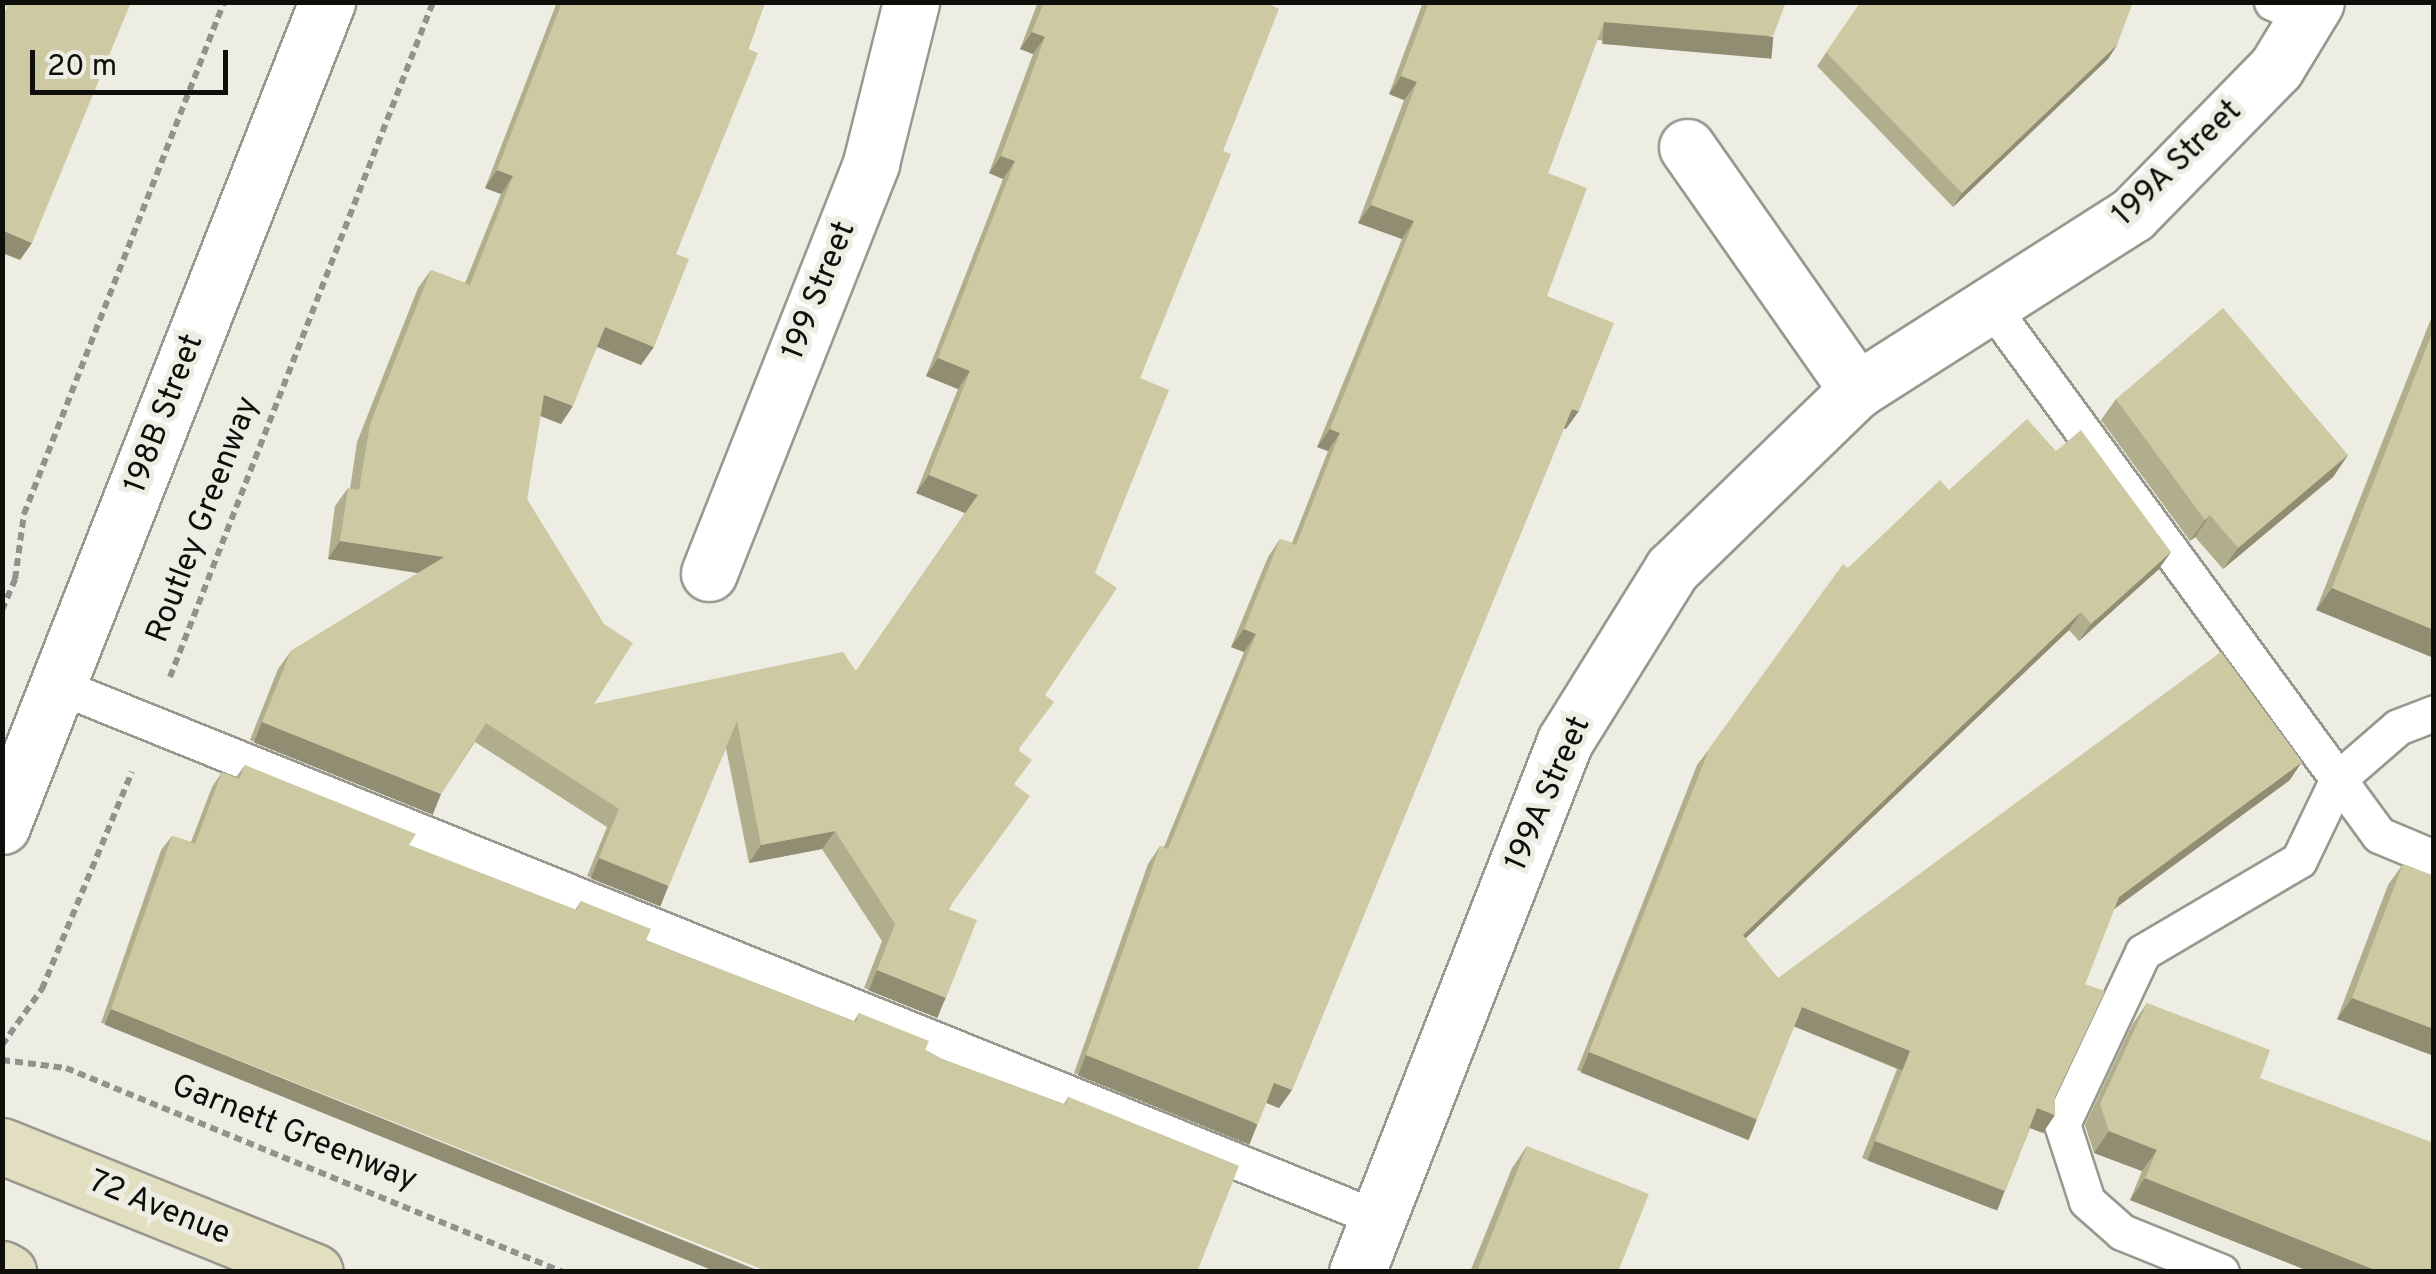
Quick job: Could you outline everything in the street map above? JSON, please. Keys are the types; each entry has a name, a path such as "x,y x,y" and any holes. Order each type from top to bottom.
{"main road":[{"name":"72 Avenue","path":"2,1146 315,1272"}],"street":[{"name":"198B Street","path":"2,826 327,2"},
{"name":"199 Street","path":"709,573 871,164 911,2"},
{"name":"199A Street","path":"1356,1272 1566,741 1672,569 1857,390 1993,308 2132,215 2276,68 2299,7"},
{"path":"1687,147 1857,390"}],"lane":[{"path":"1993,308 2379,834 2434,858"},
{"path":"59,686 1377,1218"},
{"path":"2221,1272 2122,1232 2087,1201 2062,1124 2143,952 2298,860 2338,778 2398,727 2434,713"}],"path":[{"path":"2,610 15,579 24,514 224,2"},
{"name":"Routley Greenway","path":"2,1045 42,989 152,723 433,2"},
{"name":"Garnett Greenway","path":"2,1060 66,1068 563,1272"}],"building":[{"path":"2,2 131,2 32,243 2,230 2,19 7,7"},
{"path":"562,2 765,2 748,49 758,53 676,254 689,259 654,347 605,327 573,406 544,395 527,499 604,624 633,643 594,704 843,652 856,671 978,495 929,475 970,371 938,358 1015,161 1001,156 1045,37 1032,32 1044,2 1265,2 1279,9 1223,151 1231,154 1140,378 1169,390 1095,573 1117,588 1045,695 1054,702 1018,750 1032,760 1014,784 1030,796 948,909 977,920 946,998 877,970 895,924 835,831 761,845 737,721 669,886 599,858 619,809 486,723 441,794 262,722 291,651 444,557 340,541 348,488 359,490 370,424 431,270 470,285 513,176 497,170"},
{"path":"1429,2 1786,2 1773,36 1604,22 1548,173 1587,188 1547,296 1614,323 1579,411 1572,409 1292,1090 1274,1083 1258,1124 1086,1055 1160,846 1168,849 1256,634 1244,629 1280,539 1296,545 1340,433 1330,429 1414,221 1371,205 1417,82 1401,76"},
{"path":"1861,2 2133,2 2117,45 1962,193 1826,52"},
{"path":"2223,308 2348,455 2238,548 2210,515 2205,520 2116,399"},
{"path":"2434,328 2434,630 2332,588"},
{"path":"2027,419 2056,451 2081,430 2171,552 2091,624 2081,612 1743,935 1778,978 2221,652 2302,762 2119,897 2085,984 2105,991 2055,1097 2055,1115 2037,1108 2005,1191 1875,1141 1910,1051 1802,1007 1757,1119 1589,1052 1710,747 1843,564 1848,568 1940,480 1949,490"},
{"path":"245,765 416,834 409,845 577,910 581,901 651,929 646,940 856,1022 859,1013 929,1041 925,1050 942,1059 1066,1105 1068,1097 1239,1166 1197,1272 769,1272 111,1009 172,836 195,844 222,772 239,779"},
{"path":"2403,864 2434,876 2434,1029 2352,998"},
{"path":"2147,1003 2270,1050 2260,1078 2434,1143 2434,1272 2380,1272 2145,1178 2157,1150 2109,1131 2100,1104"},
{"path":"1527,1146 1649,1194 1618,1272 1477,1272"}]}
